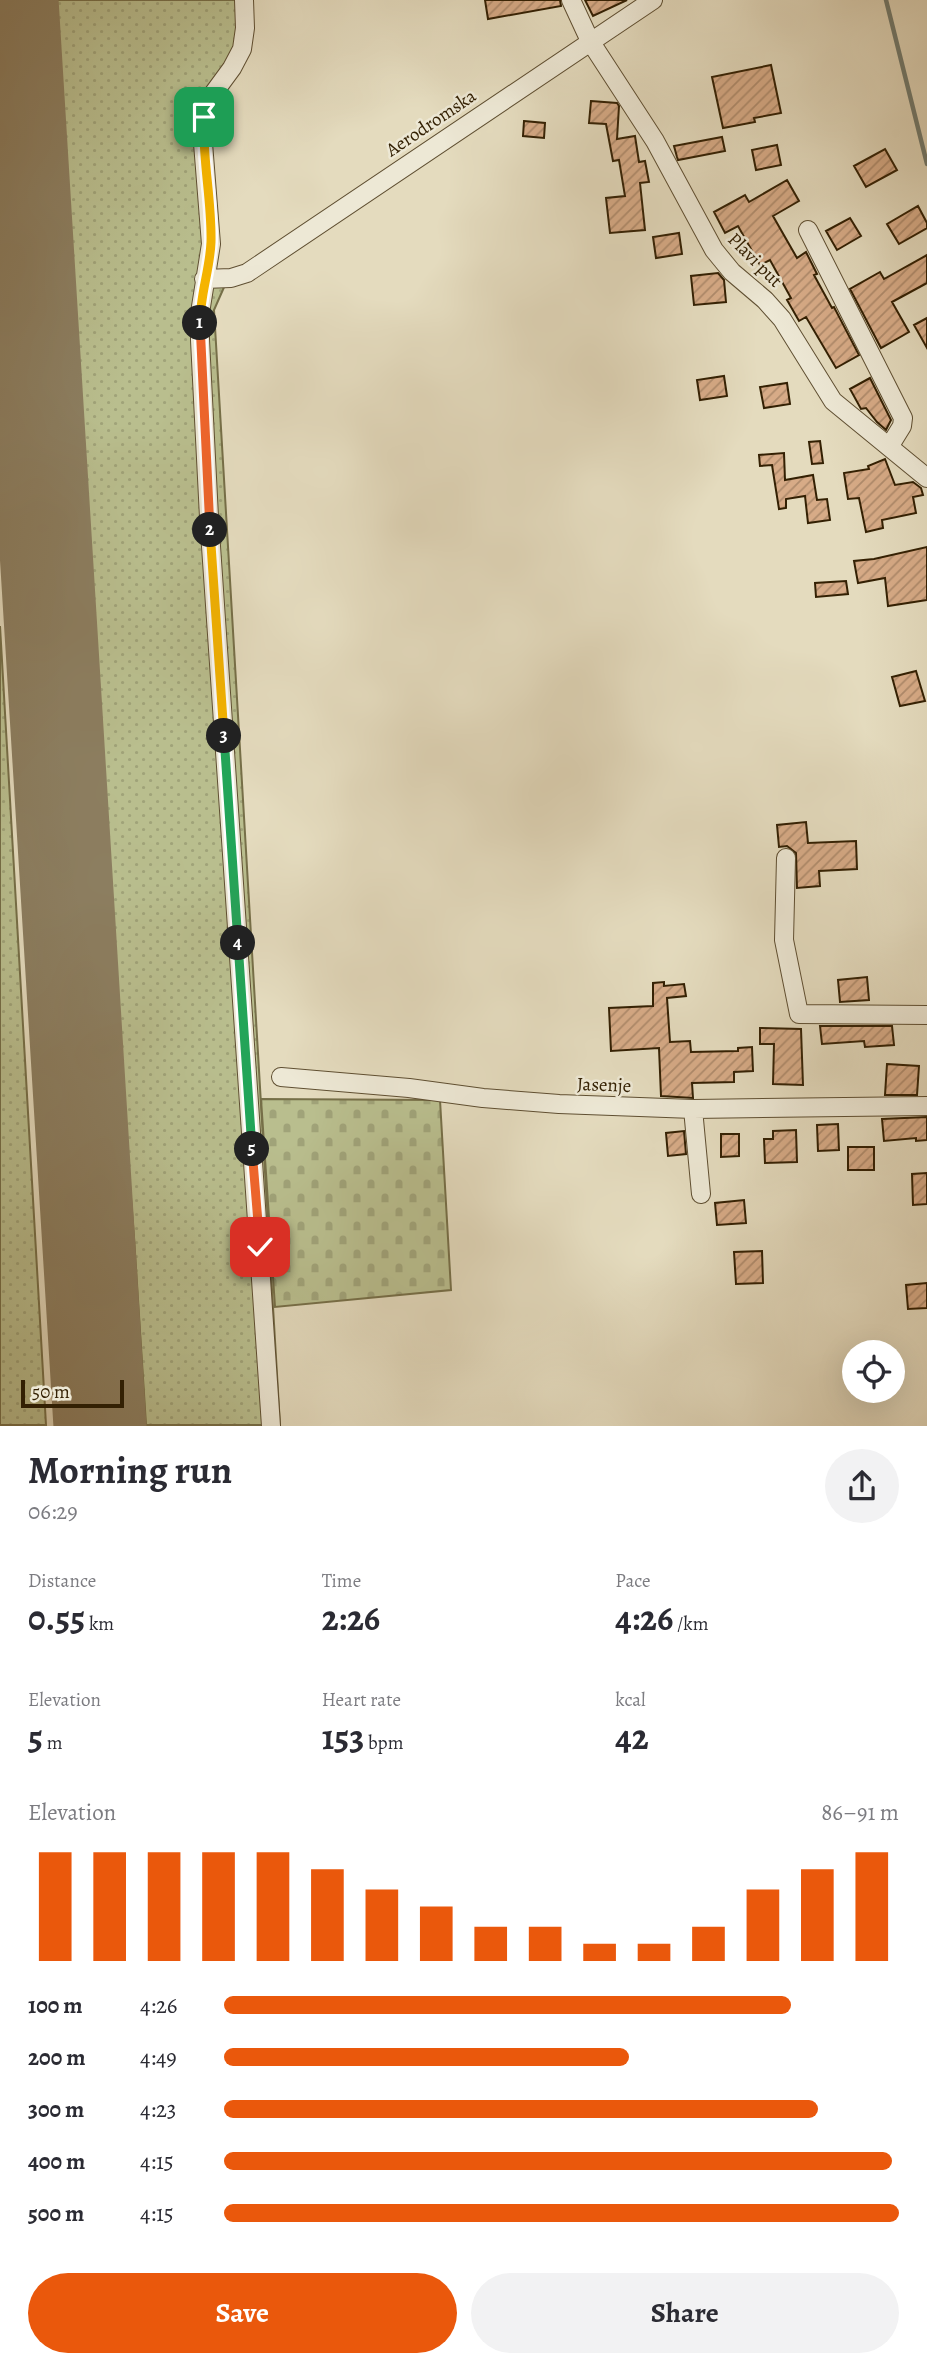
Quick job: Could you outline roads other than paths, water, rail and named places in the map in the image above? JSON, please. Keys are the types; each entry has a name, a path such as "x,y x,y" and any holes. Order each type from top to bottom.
{"street":[{"path":"244,0 245,28 242,49 210,98 204,117 203,143 211,244 200,313 200,340 209,517 271,1426"},
{"name":"Plavi put","path":"571,0 590,41 655,141 713,250 732,272 765,300 782,319 833,401 927,478"},
{"name":"Aerodromska","path":"204,279 231,278 247,273 653,0"},
{"path":"808,230 903,418 902,426 889,447"},
{"path":"786,858 784,940 799,1014 927,1015"},
{"name":"Jasenje","path":"281,1077 559,1104 693,1109 927,1106"},
{"path":"693,1109 701,1194"}],"waterway":[{"path":"886,0 927,164"}]}
